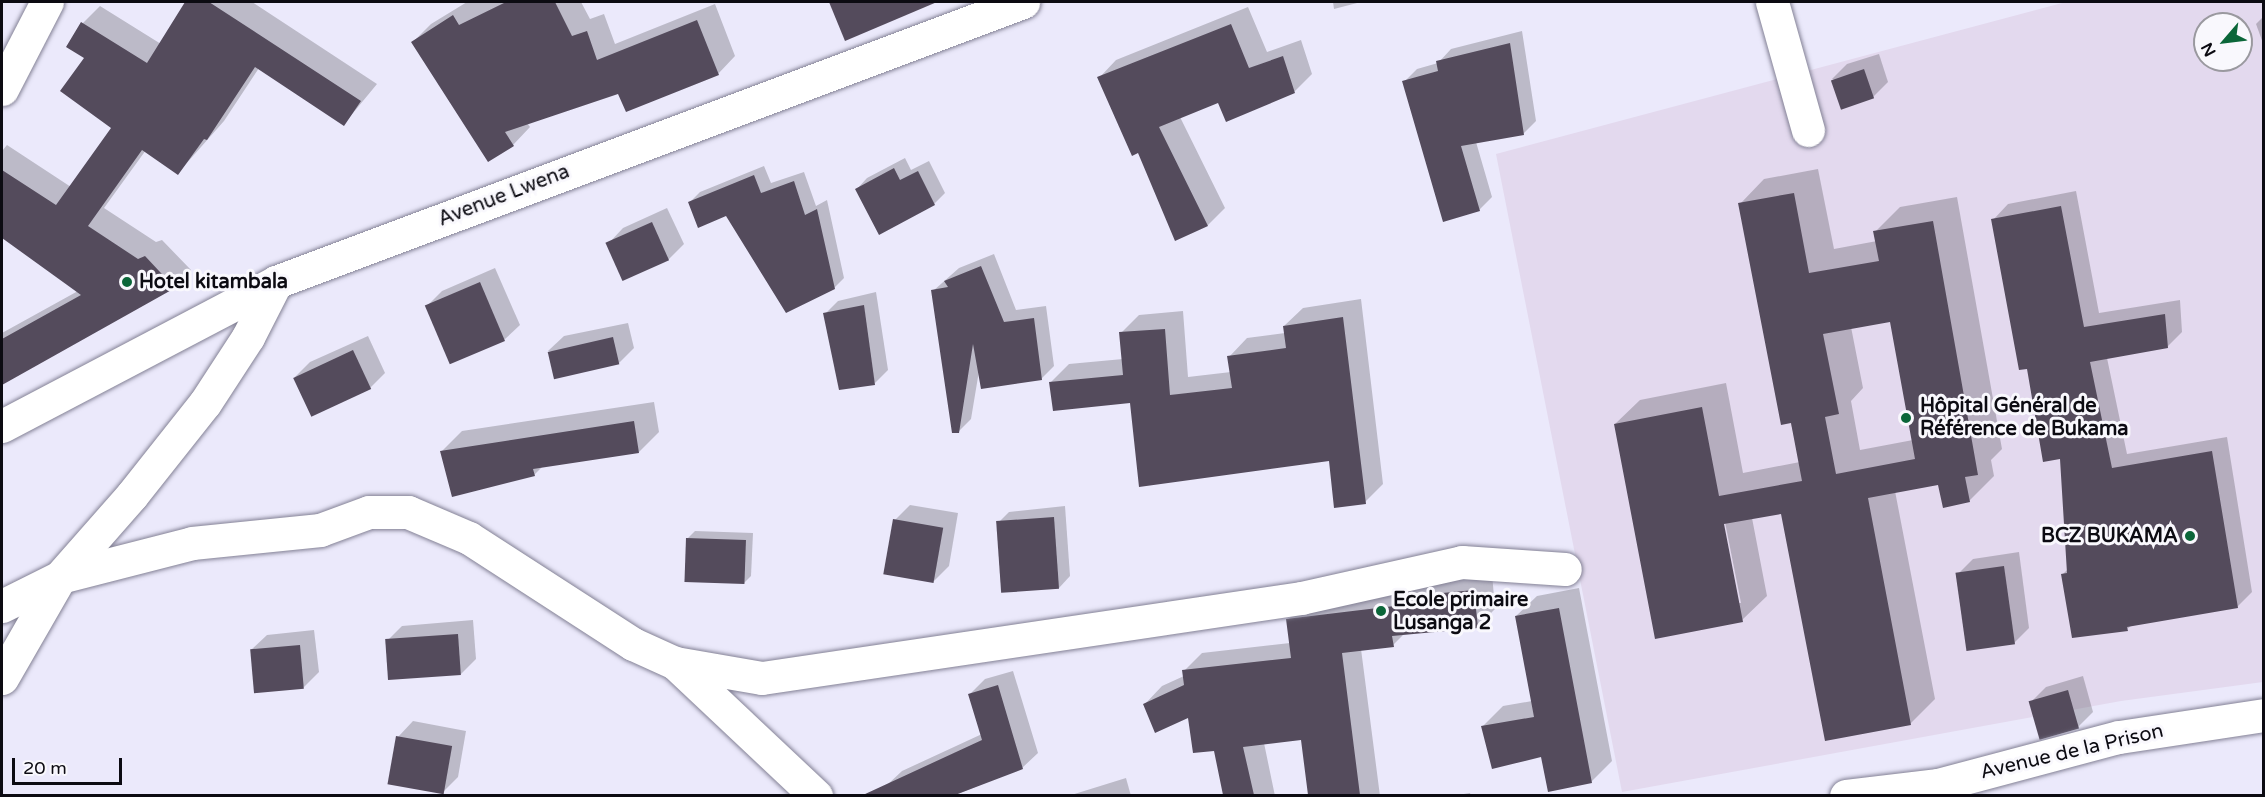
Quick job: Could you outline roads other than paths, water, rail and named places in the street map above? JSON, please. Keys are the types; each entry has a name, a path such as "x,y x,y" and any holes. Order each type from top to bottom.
{"street":[{"path":"2,89 47,2"},
{"name":"Avenue Lwena","path":"2,426 276,282 1023,2"},
{"path":"1772,2 1808,130"},
{"path":"2,678 60,577 132,495 205,403 248,337 276,282"},
{"path":"2,606 60,577 192,543 320,530 369,512 408,512 469,538 633,644 675,663 762,678 1301,598 1462,562 1565,568"},
{"path":"675,663 816,795"},
{"name":"Avenue de la Prison","path":"1862,794 1938,784 2119,737 2264,715"}],"place":[{"name":"Hotel kitambala","path":"127,282"},
{"name":"Hôpital Général de Référence de Bukama","path":"1906,418"},
{"name":"BCZ BUKAMA","path":"2190,536"},
{"name":"Ecole primaire Lusanga 2","path":"1381,611"}]}
